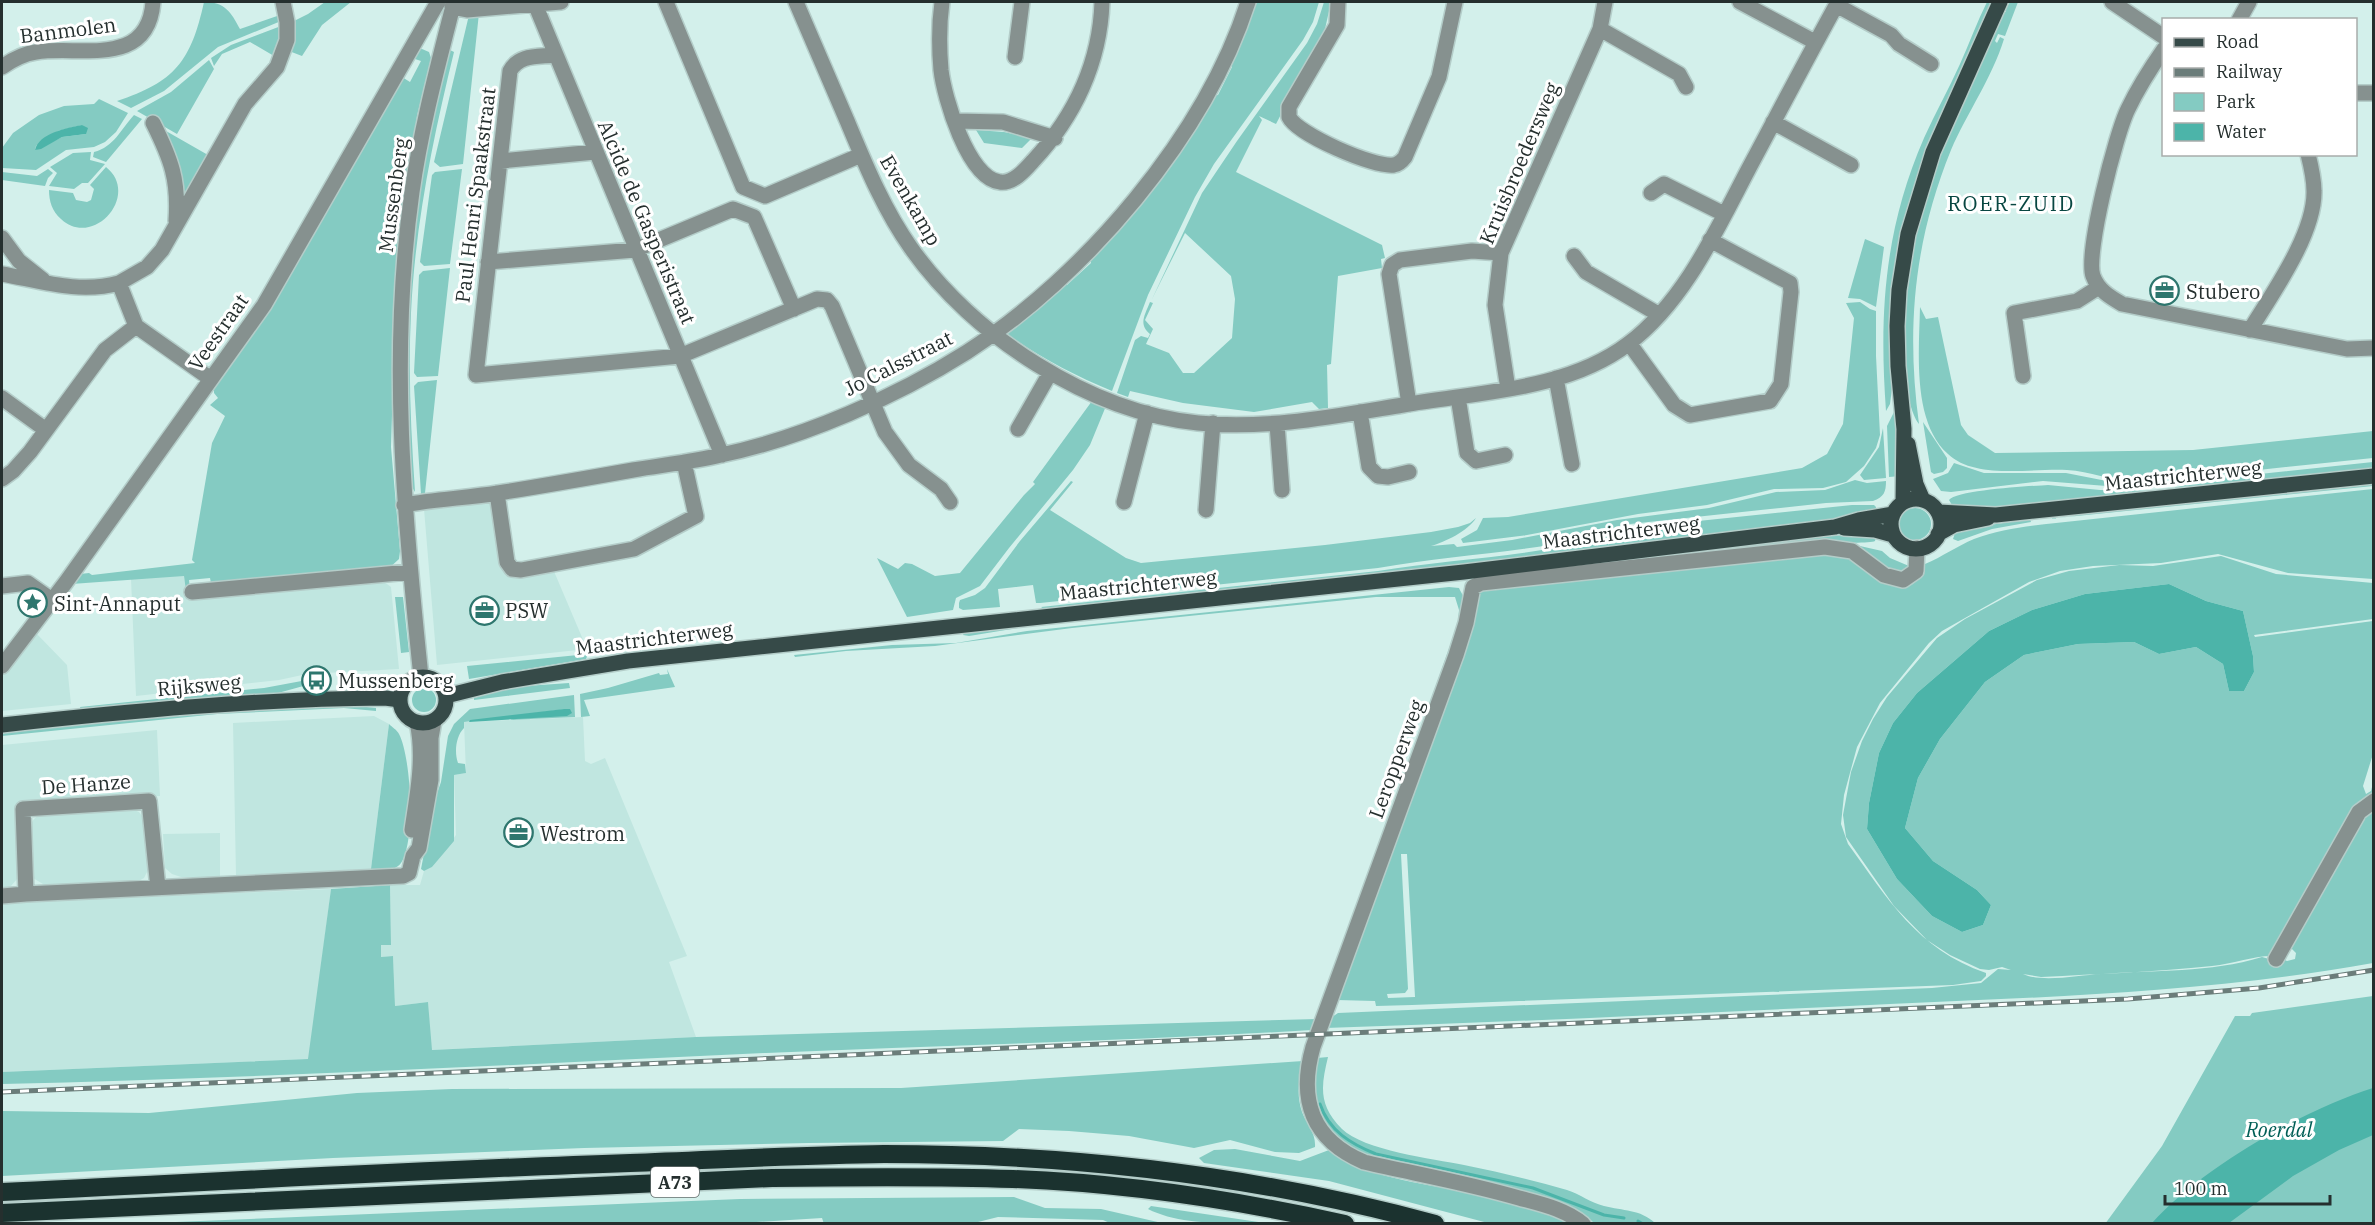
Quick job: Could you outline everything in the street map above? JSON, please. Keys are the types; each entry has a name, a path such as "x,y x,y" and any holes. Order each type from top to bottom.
{"highway":[{"name":"A73","path":"2,1192 322,1176 895,1155 1032,1158 1171,1172 1320,1196 1435,1224"},
{"name":"A73","path":"2,1213 772,1178 880,1176 1015,1179 1121,1187 1216,1199 1345,1224"}],"main road":[{"path":"1923,500 1916,484 1904,429 1898,366 1899,290 1908,234 1933,152 2001,2"},
{"path":"1898,508 1912,499 1923,500 1933,506 1938,512 1940,523 1938,534 1930,544 1917,548 1905,546 1893,535 1891,525 1898,508 1904,429"},
{"name":"Maastrichterweg","path":"1938,534 1954,525 1996,515 2373,476"},
{"name":"Maastrichterweg","path":"446,696 502,682 628,661 1464,572 1835,527 1898,508"},
{"name":"Maastrichterweg","path":"1938,512 1996,515"},
{"name":"Maastrichterweg","path":"1835,527 1875,530 1893,535"},
{"path":"421,676 439,682 446,696 445,709 434,721 417,722 405,714 400,700 406,684 421,676"},
{"name":"Rijksweg","path":"2,725 277,700 385,698 400,700"}],"street":[{"name":"Banmolen","path":"2,67 16,57 36,52 102,51 125,47 139,35 148,22 153,2"},
{"path":"2,274 76,288 100,288 119,283 147,267 162,250 245,104 277,67 287,40 283,2"},
{"path":"448,3 466,10 561,2"},
{"path":"666,2 743,187 765,196 861,155"},
{"name":"Evenkamp","path":"796,2 883,202 910,247 943,288 993,333 1050,373 1111,401 1147,412 1200,423 1277,424 1508,389 1556,378 1605,358 1629,343 1689,278 1837,3 1891,35 1899,44 1931,64"},
{"path":"942,2 939,43 941,73 955,121 969,154 983,175 998,182 1010,181 1026,170 1055,138 1064,124 1081,90 1094,56 1101,24 1102,2"},
{"path":"1015,57 1022,2"},
{"name":"Jo Calsstraat","path":"404,505 497,493 722,455 784,438 872,403 967,352 1075,265 1136,198 1172,151 1213,84 1240,27 1248,2"},
{"path":"1338,2 1337,25 1289,107 1289,117 1297,128 1351,155 1392,165 1400,163 1405,157 1436,86 1455,2"},
{"name":"Kruisbroedersweg","path":"1508,389 1495,304 1501,253 1600,29 1605,2"},
{"path":"1740,2 1815,42"},
{"path":"2112,2 2162,36"},
{"path":"2240,18 2248,2"},
{"name":"Veestraat","path":"2,666 264,305 417,41 448,3"},
{"name":"Mussenberg","path":"421,676 404,505 399,380 402,284 412,192 426,114 442,47 448,3"},
{"name":"Alcide de Gasperistraat","path":"535,4 635,250 722,455"},
{"path":"1600,29 1679,74 1686,87"},
{"path":"417,41 442,47"},
{"path":"2162,51 2126,111 2110,168 2091,257 2092,275 2099,287 2108,297 2122,304 2347,350 2373,348"},
{"name":"Paul Henri Spaakstraat","path":"555,55 519,59 510,71 476,375 680,356"},
{"path":"2357,93 2373,93"},
{"path":"955,121 1003,122 1055,138"},
{"path":"1773,122 1851,165"},
{"path":"153,123 169,154 174,171 177,198 175,227"},
{"path":"501,161 595,152"},
{"path":"2250,330 2297,250 2313,207 2314,191 2308,156"},
{"path":"1651,193 1664,184 1724,214"},
{"path":"488,262 635,250 734,209 754,217 794,309"},
{"path":"2,238 19,261 45,282"},
{"path":"1629,343 1674,405 1690,415 1770,401 1781,384 1790,283 1710,240"},
{"path":"1409,404 1389,274 1392,265 1400,260 1472,251 1501,253"},
{"path":"1574,256 1586,272 1658,314"},
{"path":"119,283 135,326 211,379"},
{"path":"2024,376 2014,313 2077,301 2099,287"},
{"path":"680,356 817,299 827,300 832,306 885,432 909,465 941,489 950,502"},
{"path":"2,479 19,465 105,350 135,326"},
{"path":"1018,429 1050,373"},
{"path":"1556,378 1572,464"},
{"path":"1458,397 1467,453 1476,461 1505,455"},
{"path":"2,398 46,430"},
{"path":"1124,502 1147,412"},
{"path":"1360,412 1369,467 1378,476 1388,477 1409,472"},
{"path":"1206,510 1214,423"},
{"path":"1277,424 1282,490"},
{"path":"497,493 507,562 512,569 521,570 634,549 696,516 684,462"},
{"path":"1372,491 1378,476"},
{"name":"Leropperweg","path":"1583,1224 1570,1214 1543,1204 1353,1158 1325,1136 1318,1127 1309,1105 1307,1072 1313,1047 1456,655 1466,623 1473,587 1481,583 1826,547 1852,551 1884,575 1903,580 1916,571 1917,548"},
{"path":"192,592 409,572"},
{"path":"2,586 28,583 52,600"},
{"path":"2,896 394,878 409,873 413,856 419,848 430,786 431,738 434,721"},
{"path":"413,856 410,848 420,774 421,738 417,722"},
{"name":"De Hanze","path":"26,894 23,809 149,801 158,888"},
{"path":"2276,959 2359,812 2373,801"}],"shaded area":[{"path":"490,499 494,504 502,563 553,569 587,649 437,665 424,509"},
{"path":"184,575 187,600 376,579 391,587 399,669 307,674 279,680 136,696 131,579"},
{"path":"35,632 67,665 71,704 2,711 2,673"},
{"path":"374,716 389,724 371,869 236,875 233,723"},
{"path":"583,717 585,761 591,764 605,758 687,956 669,962 696,1037 431,1050 428,1002 395,1006 393,956 381,957 381,945 391,945 390,885 420,885 424,871 432,867 456,835 454,775 466,773 464,722"},
{"path":"157,730 160,796 17,804 19,871 17,879 11,886 2,890 2,745"},
{"path":"129,808 139,812 146,821 149,868 144,878 135,883 48,887 33,878 30,870 30,825 39,815"},
{"path":"220,833 220,877 181,877 165,868 163,834"},
{"path":"331,889 309,1059 2,1072 2,903"}],"green space":[{"path":"204,2 211,2 226,9 240,29 280,15 281,21 218,47 164,91 131,108 117,101 153,86 167,77 177,66 193,40"},
{"path":"325,2 351,2 322,25 302,56 289,51 292,22"},
{"path":"1252,2 1319,2 1313,22 1303,40 1214,164 1195,197 1148,295 1112,391 1056,364 1004,332 1061,283 1067,285 1091,263 1090,257 1212,96 1218,95 1232,67 1229,62"},
{"path":"1324,2 1331,2 1325,29 1276,124 1259,116 1262,120 1236,172 1382,245 1385,258 1381,259 1382,268 1338,276 1331,364 1327,365 1328,408 1319,409 1312,402 1254,412 1183,403 1130,391 1128,397 1117,393 1135,340 1141,336 1148,338 1150,334 1143,323 1150,302 1153,303 1145,320 1153,329 1146,344 1169,353 1183,373 1194,373 1232,338 1235,299 1231,276 1185,233 1152,299 1202,193 1307,43 1317,24"},
{"path":"1987,2 1992,2 1989,4 1991,5 1919,177 1890,404 1886,411 1884,306 1887,273 1900,206 1924,138"},
{"path":"2010,2 2018,2 2005,36 1998,34 1995,41 1997,43 2000,37 2004,39 1999,53 1951,150 1938,184 1921,251 1916,285 1913,353 1919,424 1911,407 1904,376 1909,260 1917,222 1934,168 1955,115 1978,63"},
{"path":"479,13 463,164 440,167 434,162 469,15"},
{"path":"281,26 274,56 250,42 222,54 214,66 211,58 231,45"},
{"path":"422,49 429,52 431,58 417,116 410,164 395,316 391,447 399,559 387,570 372,567 211,583 210,578 189,580 190,589 186,591 184,576 71,584 80,574 92,575 195,563 192,560 212,443 225,416 210,405 218,398 214,393 214,385 251,337 342,182 349,174 348,171 402,77 410,82 421,61 412,58 417,50"},
{"path":"450,50 454,52 426,182 413,280 410,380 415,492 410,484 404,346 416,211 429,137"},
{"path":"209,60 214,69 177,134 137,111 171,92"},
{"path":"99,99 128,113 116,132 105,142 94,147 66,150 36,170 2,168 2,148 13,133 39,115 64,106 94,104","holes":["82,125 86,134 62,137 35,150 36,146 58,131"]},
{"path":"134,115 142,119 106,162 93,157 94,152 112,142"},
{"path":"976,130 1004,132 1032,138 1022,148 984,143"},
{"path":"166,131 208,155 185,195 182,193 163,135"},
{"path":"91,152 90,160 105,164 88,183 82,183 74,189 49,186 57,173 50,167 73,153"},
{"path":"106,167 115,179 118,191 116,204 109,215 99,223 86,227 74,227 61,219 52,206 49,190 73,193 76,200 87,202 91,200 94,189 90,185"},
{"path":"48,169 53,173 45,186 2,180 2,172 37,176"},
{"path":"462,169 450,264 424,266 420,262 432,175 435,172"},
{"path":"1865,239 1884,247 1876,307 1860,299 1848,298"},
{"path":"450,268 438,376 417,377 414,373 419,275 423,271"},
{"path":"1860,302 1876,311 1880,435 1876,448 1864,466 1846,482 1823,488 1774,489 1707,505 1638,514 1527,535 1463,543 1461,539 1477,530 1483,518 1508,517 1802,468 1827,454 1843,424 1854,318 1846,303"},
{"path":"1920,307 1926,319 1938,317 1961,425 1968,435 1995,453 2193,450 2373,431 2373,458 2145,482 2125,481 2067,470 2004,471 1973,467 1959,462 1948,454 1936,440 1928,424 1920,385"},
{"path":"437,380 425,493 421,494 414,386 418,382"},
{"path":"1092,401 1106,406 1090,445 1073,470 980,586 956,598 953,610 907,617 877,558 898,569 905,563 912,564 935,576 960,573 1035,484 1033,482"},
{"path":"1894,412 1901,476 1889,477 1887,426"},
{"path":"1923,422 1947,458 1947,468 1943,472 1934,474 1931,472"},
{"path":"1883,428 1886,478 1864,480 1860,475 1879,447"},
{"path":"2373,462 2373,470 2193,488 2192,486 2172,488 2222,478"},
{"path":"1954,463 1984,473 2066,473 2127,485 2167,484 2132,488 2043,481 1951,492 1941,491 1933,479 1948,473"},
{"path":"1855,480 1867,483 1886,481 1885,491 1880,498 1873,501 1826,503 1630,524 1550,545 1378,568 1040,603 1036,603 1033,585 998,589 1000,607 963,610 959,608 960,600 975,595 985,588 1020,541 1071,481 1073,482 1050,510 1126,558 1141,563 1431,532 1458,527 1476,518 1456,535 1431,546 1454,544 1457,547 1512,540 1617,520 1709,508 1776,492 1825,490"},
{"path":"2373,483 2373,486 2047,519 2076,514"},
{"path":"2048,485 2100,490 2157,491 2000,508 1952,505 1949,500 1980,491"},
{"path":"2373,489 2373,579 2288,573 2218,554 2161,563 2093,566 2060,571 2029,582 1942,631 1929,643 1880,703 1857,747 1844,795 1841,824 1848,844 1906,920 1941,950 1962,963 1986,973 1981,981 1953,985 1412,1005 1376,1006 1375,1001 1337,1000 1480,591 1825,552 1849,558 1890,584 1901,587 1910,585 1918,578 1925,564 1974,539 2004,530","holes":["1401,854 1407,854 1415,997 1388,998 1387,994 1405,993 1408,989"]},
{"path":"1852,505 1874,505 1875,514 1667,543 1055,608 1041,607 1515,554 1569,545 1631,528"},
{"path":"1915,508 1926,513 1931,524 1926,535 1915,540 1904,535 1899,524 1904,513"},
{"path":"2030,519 2031,522 1992,529 1958,541 1953,539 1956,530"},
{"path":"1855,534 1876,537 1872,542 1819,542 1063,622 1675,555 1746,543"},
{"path":"1860,546 1882,551 1890,558 1909,566 1906,570 1900,571 1887,568 1859,548"},
{"path":"2221,556 2276,574 2373,583 2373,619 2254,635 2255,637 2373,621 2373,754 2363,786 2366,794 2371,791 2373,783 2373,799 2357,813 2279,950 2272,956 2257,957 2212,966 2132,972 2222,966 2262,957 2269,959 2277,956 2287,961 2295,959 2296,953 2289,946 2293,933 2361,818 2373,807 2373,963 2253,981 2072,996 1325,1028 1329,1019 1338,1013 1932,988 1981,983 1998,969 2011,970 2002,967 1989,970 1980,969 1950,955 1927,940 1894,906 1846,837 1843,815 1851,772 1873,719 1887,697 1937,638 1965,619 2037,580 2069,571 2119,565 2153,566","holes":["2169,584 2206,601 2243,611 2253,656 2254,672 2244,691 2229,691 2223,664 2196,647 2159,654 2134,642 2078,644 2024,655 1985,682 1940,739 1918,778 1905,828 1933,861 1977,890 1991,905 1983,925 1962,932 1932,916 1897,879 1867,829 1869,803 1879,753 1893,723 1917,693 1989,631 2032,610 2085,594","2023,974 2041,977 2101,974 2050,978 2031,977"]},
{"path":"1449,587 1459,588 1463,596 1463,611 1458,633 1440,687 1402,782 1458,623 1459,610 1455,597 1376,597 1072,628 935,646 846,651 795,657 794,655 892,645 956,643 1027,631"},
{"path":"395,597 403,597 409,652 401,653"},
{"path":"1034,625 969,636 963,635 964,633"},
{"path":"588,654 586,659 469,679 467,666"},
{"path":"667,669 675,687 584,700 590,716 581,717 580,694 659,673 660,675 668,674"},
{"path":"307,680 307,685 278,693 81,710 80,707 264,688"},
{"path":"569,683 570,688 474,700 474,698 512,687"},
{"path":"424,688 433,691 436,700 433,709 424,712 415,709 412,700 415,691"},
{"path":"574,695 575,717 508,720 570,709 567,709 464,722 464,728 456,744 456,754 458,763 465,764 466,773 454,775 454,841 432,867 424,871 421,869 434,802 441,782 448,736 454,724 470,709"},
{"path":"348,705 376,708 376,711 344,708 217,714 2,736 2,731 187,712"},
{"path":"389,724 399,734 406,761 410,799 409,837 406,852 399,865 393,869 371,869"},
{"path":"390,885 391,945 381,945 381,957 393,956 395,1006 428,1002 432,1050 696,1037 1317,1019 1312,1030 1244,1034 288,1075 2,1084 2,1072 308,1059 331,889"},
{"name":"Roerdal","path":"2373,996 2373,1223 2105,1224 2162,1146 2235,1016 2250,1016 2252,1013"},
{"path":"1328,1057 1323,1086 1325,1103 1334,1120 1352,1136 1366,1143 1399,1153 1490,1170 1567,1190 1599,1205 1643,1215 1655,1223 1594,1223 1566,1205 1550,1200 1353,1150 1329,1128 1316,1096 1317,1058"},
{"path":"1303,1061 1299,1080 1299,1099 1302,1112 1314,1137 1315,1147 1299,1153 1275,1152 1230,1140 1194,1148 1129,1136 1019,1129 1003,1141 584,1148 333,1158 2,1176 2,1111 149,1113 357,1093 452,1089 901,1088"},
{"path":"1235,1149 1300,1161 1329,1150 1359,1167 1376,1173 1477,1195 1558,1217 1565,1223 1488,1223 1329,1181 1204,1163 1199,1158 1214,1150"},
{"path":"1014,1197 1045,1208 1101,1209 1162,1223 1112,1224 1103,1220 998,1217 970,1224 824,1224 822,1218 724,1224 151,1223 740,1199"},
{"path":"1151,1206 1266,1223 1189,1221 1148,1209"}],"water":[{"path":"82,125 88,128 86,134 62,137 35,150 42,139 48,135"},
{"path":"2169,584 2206,601 2243,611 2253,656 2254,672 2244,691 2229,691 2223,664 2196,647 2159,654 2134,642 2078,644 2024,655 1985,682 1940,739 1918,778 1905,828 1933,861 1977,890 1991,905 1983,925 1962,932 1932,916 1897,879 1867,829 1869,803 1879,753 1893,723 1917,693 1989,631 2032,610 2085,594"},
{"path":"570,709 572,713 567,716 469,722 470,720"},
{"path":"2373,1088 2373,1135 2339,1150 2293,1176 2229,1223 2152,1223 2197,1182 2255,1143 2316,1111"}],"waterway":[{"path":"1320,1104 1335,1129 1358,1146 1376,1154 1533,1188 1604,1215 1624,1218"},
{"path":"1638,1221 1643,1224"}],"railway":[{"path":"2,1092 2128,999 2259,988 2374,970"}],"place":[{"name":"Stubero","path":"2165,291"},
{"name":"Sint-Annaput","path":"33,603"},
{"name":"PSW","path":"484,610"},
{"name":"Mussenberg","path":"317,680"},
{"name":"Westrom","path":"519,833"}],"district":[{"name":"ROER-ZUID","path":"2011,203"}]}
